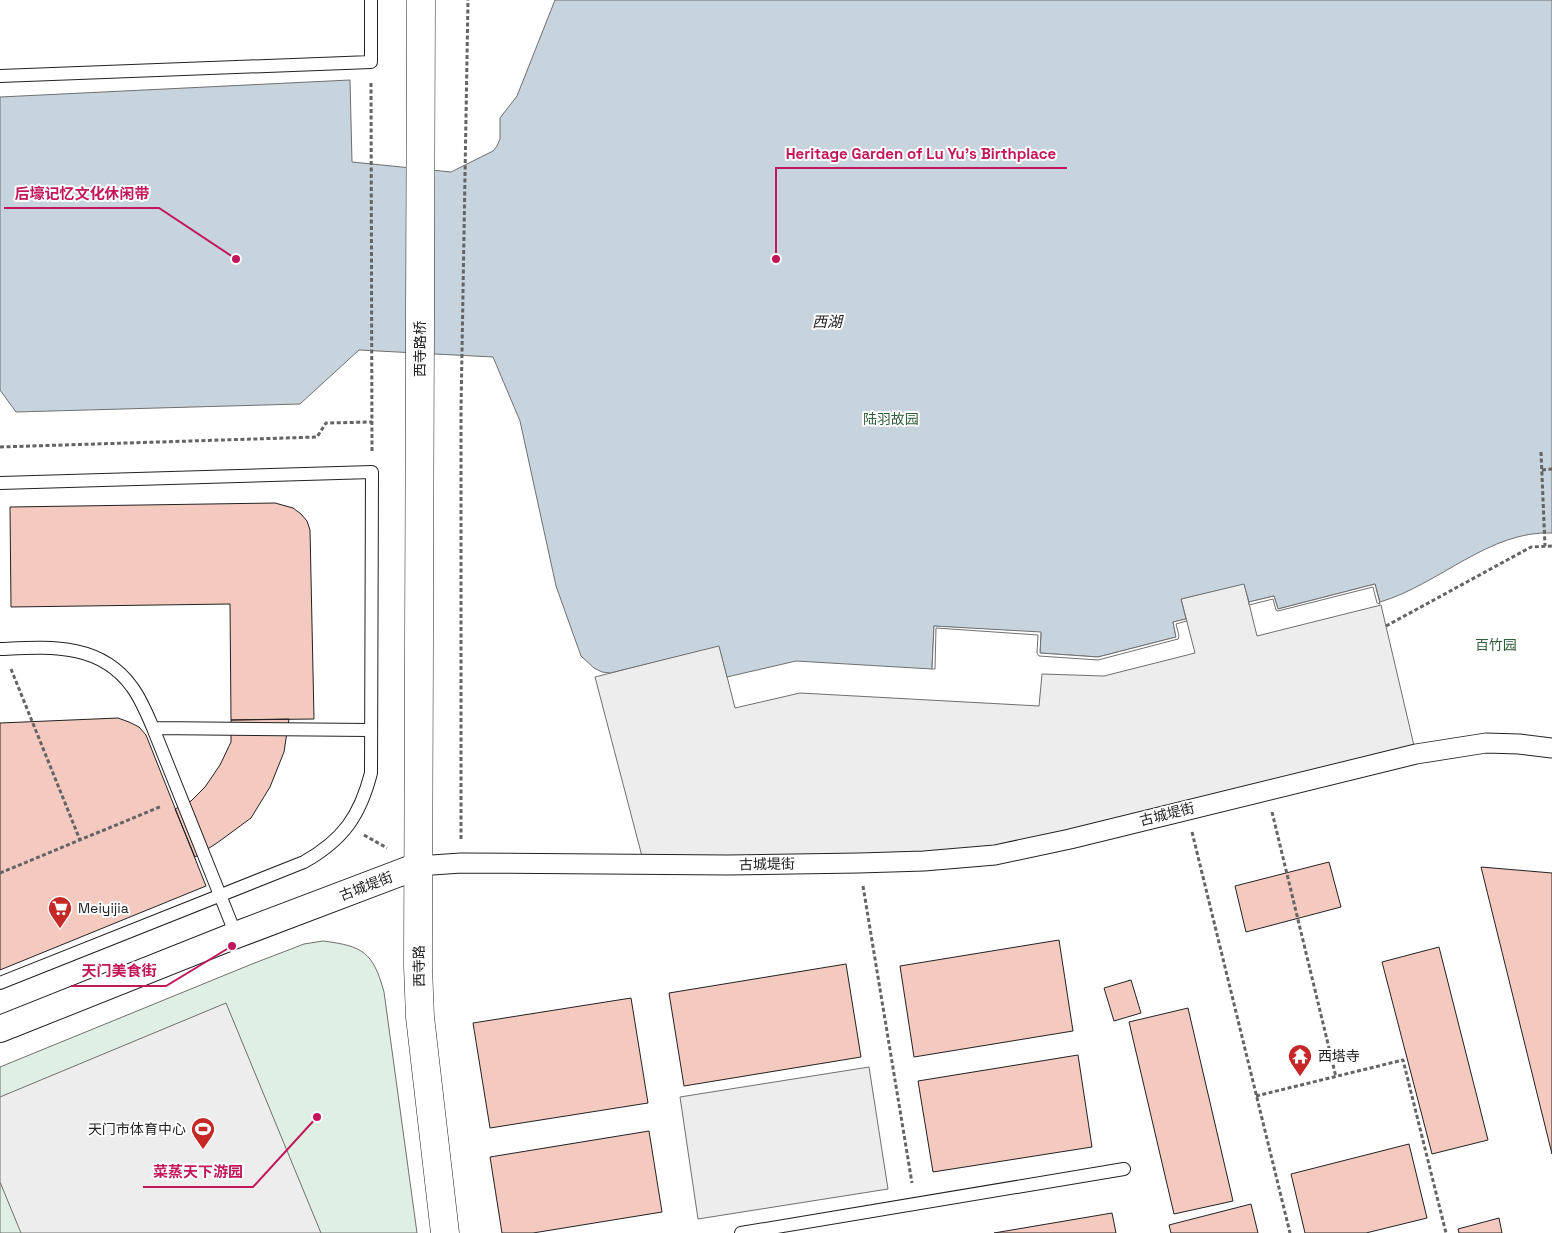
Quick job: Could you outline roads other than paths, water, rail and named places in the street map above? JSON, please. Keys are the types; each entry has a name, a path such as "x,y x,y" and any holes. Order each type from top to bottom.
{"street":[{"name":"西寺路桥","path":"420,698 421,0"},
{"name":"西寺路","path":"420,698 418,866 420,1017 445,1233"},
{"name":"古城堤街","path":"0,1029 236,935 418,866 461,863 719,865 924,862 994,855 1070,839 1416,754 1478,744 1519,744 1552,748"}],"lane":[{"path":"0,76 371,62 371,0"},
{"path":"0,484 372,472 371,773 366,794 349,827 335,842 304,862 0,983"},
{"path":"2,649 66,648 105,662 131,685 153,728 236,935"},
{"path":"153,728 370,730"},
{"path":"741,1233 1124,1169"}],"water":[{"name":"西湖","path":"555,0 1552,0 1552,533 1529,534 1507,540 1465,560 1423,584 1380,602 1375,584 1278,609 1274,596 1249,602 1244,584 1181,599 1186,619 1173,622 1176,637 1098,657 1040,653 1041,633 934,626 932,669 796,661 727,677 719,646 610,673 594,668 581,656 556,586 520,421 493,357 359,350 300,404 16,412 0,390 0,97 350,80 352,162 451,172 493,151 497,146 500,139 500,118 517,96"}],"place":[{"name":"后壕记忆文化休闲带","path":"236,259"},
{"name":"Heritage Garden of Lu Yu’s Birthplace","path":"776,259"},
{"name":"Meiyijia","path":"60,929"},
{"name":"天门美食街","path":"232,946"},
{"name":"西塔寺","path":"1300,1077"},
{"name":"菜蒸天下游园","path":"317,1117"},
{"name":"天门市体育中心","path":"203,1150"}],"park label":[{"name":"陆羽故园","path":"891,419"},
{"name":"百竹园","path":"1496,645"}]}
